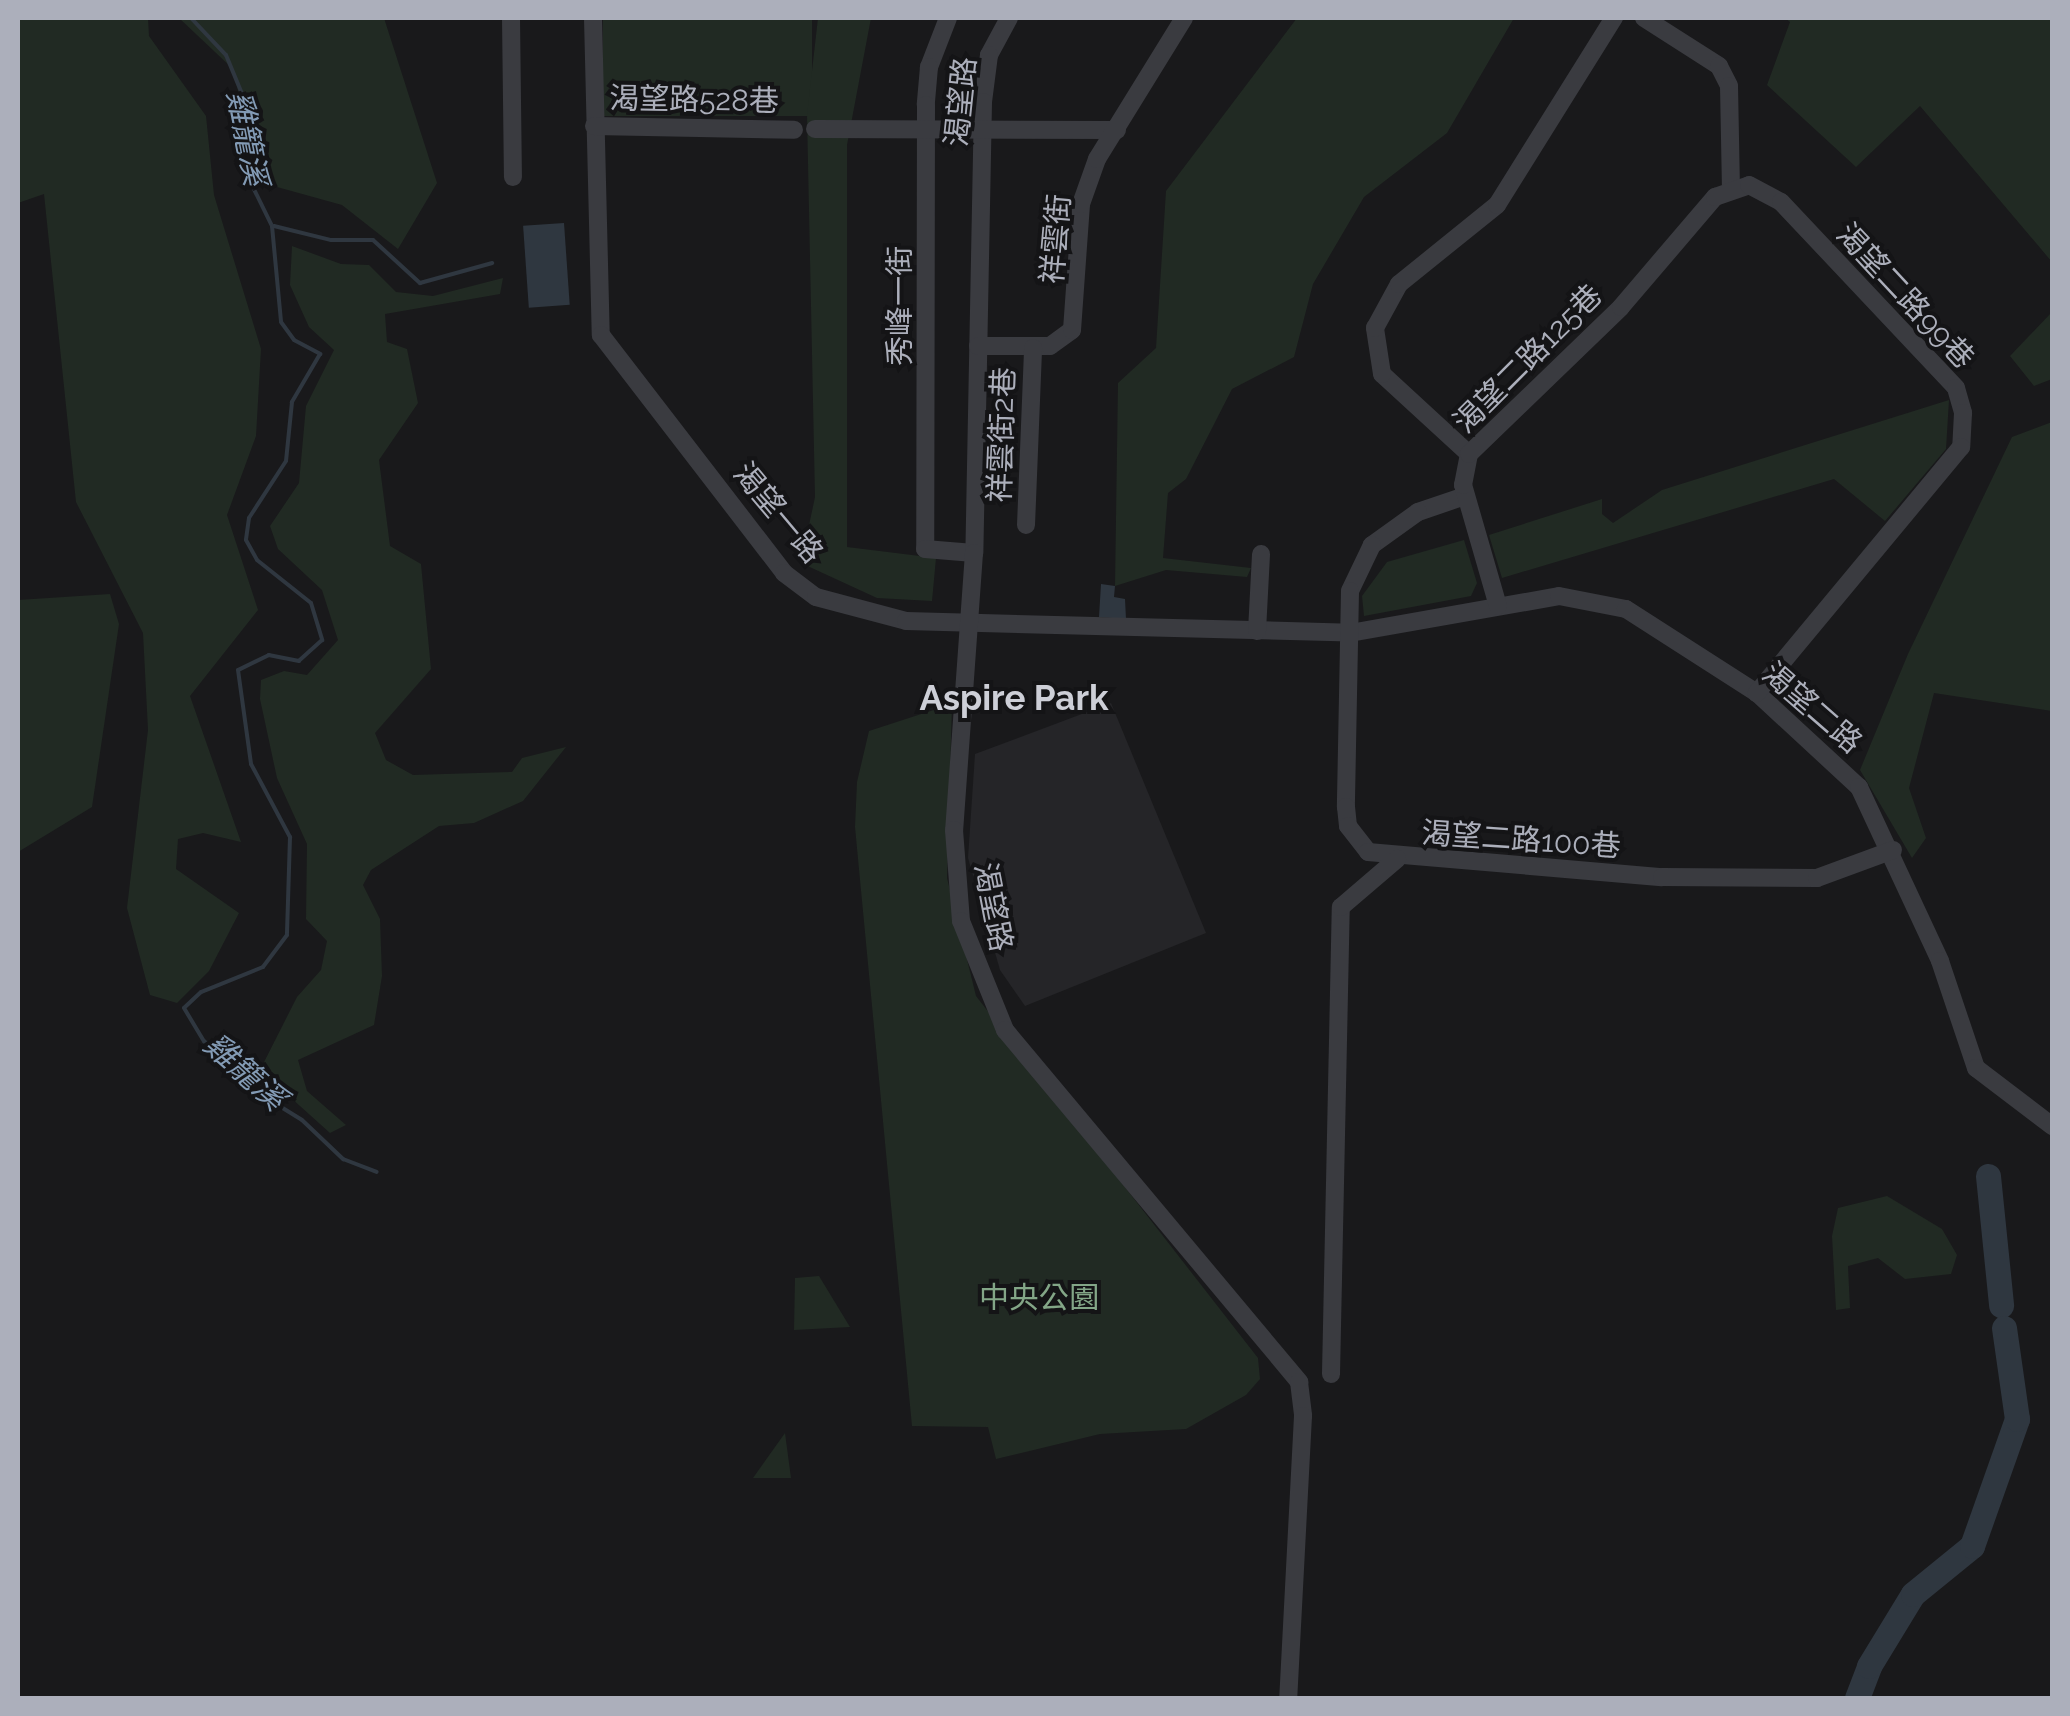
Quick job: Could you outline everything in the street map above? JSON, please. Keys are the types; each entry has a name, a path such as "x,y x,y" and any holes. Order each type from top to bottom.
{"street":[{"path":"511,18 512,177"},
{"name":"渴望一路","path":"592,18 605,320 601,335 663,402 784,572 816,597 906,621 1350,633"},
{"name":"秀峰一街","path":"948,18 929,66 926,130 924,549 974,553"},
{"name":"渴望路","path":"1009,18 989,55 982,130 974,553 955,880 981,982 1005,1030 1299,1382 1303,1416 1288,1698"},
{"name":"祥雲街","path":"1033,348 1072,330 1081,204 1117,130 1184,18"},
{"path":"1469,454 1382,374 1375,328 1398,284 1497,205 1614,18"},
{"path":"1644,18 1719,66 1729,86 1732,188"},
{"name":"渴望路528巷","path":"594,126 794,130"},
{"name":"渴望路528巷","path":"815,130 1117,130"},
{"name":"渴望二路99巷","path":"1732,188 1750,185 1781,202 1956,388 1963,413 1961,447 1756,692"},
{"name":"渴望二路125巷","path":"1498,606 1465,496 1469,454 1621,307 1715,197 1732,188"},
{"path":"978,346 1033,348"},
{"name":"祥雲街2巷","path":"1026,525 1033,348"},
{"name":"渴望二路100巷","path":"1465,496 1418,512 1372,545 1350,591 1348,826 1368,852 1397,859 1662,878 1818,878 1893,850"},
{"path":"1256,631 1261,554"},
{"name":"渴望二路","path":"1350,633 1559,596 1626,609 1756,692 1860,787 1893,850 1976,1068 2052,1126"},
{"path":"1330,1374 1341,907 1397,859"}],"shaded area":[{"path":"564,223 570,305 529,308 523,226"},
{"path":"1101,584 1115,586 1114,597 1125,599 1126,619 1099,617"},
{"path":"1111,703 1206,933 1025,1006 1000,970 968,858 975,754"}],"green space":[{"path":"18,18 148,18 149,36 206,116 214,195 261,349 256,436 227,515 258,610 190,696 241,842 203,833 178,839 176,869 239,913 209,971 177,1003 150,995 127,908 148,730 143,633 76,502 44,194 18,203"},
{"path":"179,18 384,18 437,183 398,249 342,205 259,182 233,69"},
{"path":"603,18 812,18 812,116 603,116"},
{"path":"818,18 871,18 847,145 847,547 936,558 932,601 877,598 801,563 815,497 807,115"},
{"path":"1297,18 1514,18 1447,133 1364,197 1313,284 1294,357 1232,389 1186,479 1168,493 1163,558 1251,568 1247,577 1166,570 1115,586 1118,383 1156,348 1166,191"},
{"path":"1785,18 2052,18 2052,262 1920,106 1856,167 1767,85 1790,22"},
{"path":"292,246 341,264 369,265 396,292 433,296 503,278 500,294 385,314 387,342 407,349 418,403 379,460 390,546 421,564 431,669 375,733 386,760 413,775 512,772 522,758 566,747 523,801 474,823 439,826 371,870 363,885 380,919 382,976 374,1025 298,1060 307,1091 346,1125 330,1133 260,1070 297,997 321,970 327,941 306,919 307,844 277,778 260,699 261,680 284,671 307,675 338,640 322,590 278,549 270,526 299,483 306,406 334,350 309,327 290,285"},
{"path":"2052,312 2052,379 2034,386 2010,356"},
{"path":"1949,400 1946,449 1885,521 1834,479 1502,578 1489,535 1602,499 1602,514 1613,523 1662,490"},
{"path":"2052,422 2052,711 1934,693 1909,788 1926,838 1912,858 1860,770 1908,654 2012,437"},
{"path":"1464,540 1477,583 1471,596 1364,616 1362,596 1387,562"},
{"path":"110,594 119,624 92,807 18,852 18,600"},
{"name":"中央公園","path":"952,704 947,878 976,996 1258,1358 1260,1379 1246,1395 1186,1429 1100,1434 996,1459 988,1427 912,1426 855,827 857,782 869,731"},
{"path":"1887,1196 1942,1229 1957,1255 1951,1274 1905,1279 1878,1258 1848,1266 1850,1308 1836,1310 1832,1236 1838,1208"},
{"path":"819,1276 850,1327 794,1330 795,1278"},
{"path":"785,1433 791,1478 753,1478"}],"waterway":[{"name":"雞籠溪","path":"191,18 226,55 243,96 247,175 272,226 281,322 294,340 320,354 292,402 286,461 249,518 246,540 257,560 311,603 322,640 299,661 269,655 238,670 251,764 290,837 287,935 263,967 201,992 184,1008 204,1041 260,1094 302,1120 343,1159 377,1172"},
{"path":"274,226 331,240 373,240 420,283 492,263"},
{"path":"1988,1176 2001,1305"},
{"path":"1857,1698 1869,1666 1913,1594 1972,1546 2017,1419 2004,1328"}],"district":[{"name":"Aspire Park","path":"1014,698"}]}
